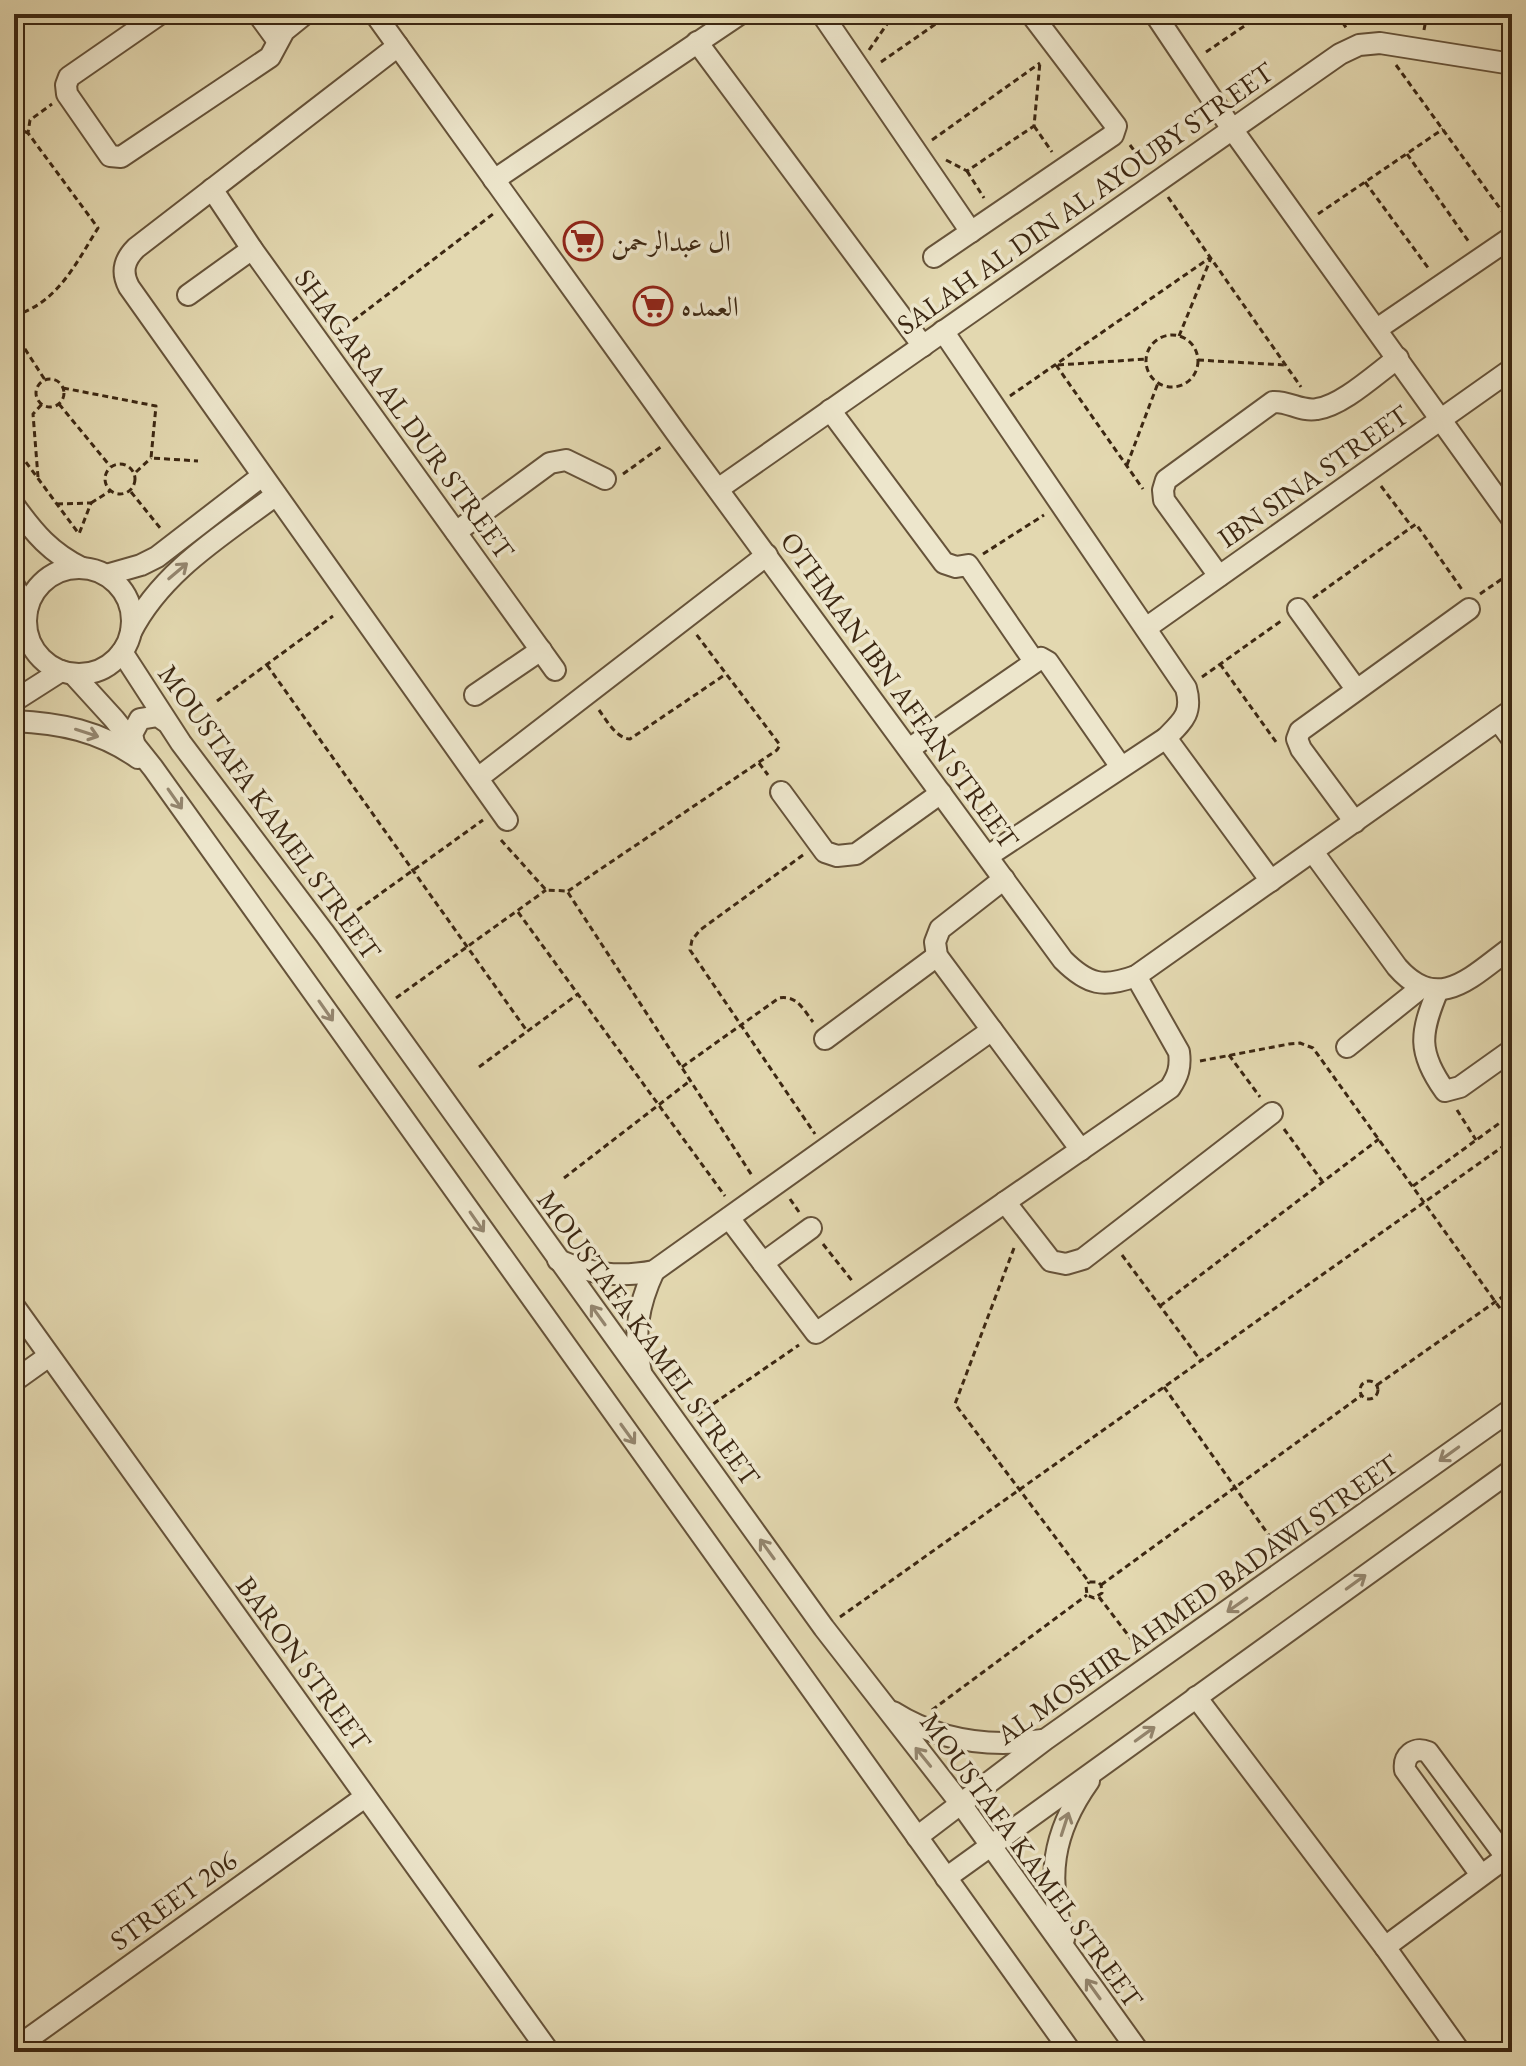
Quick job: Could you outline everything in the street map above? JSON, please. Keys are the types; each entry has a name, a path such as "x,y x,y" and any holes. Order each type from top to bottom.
{"street":[{"path":"160,14 69,77 66,85 67,94 110,156 121,157 270,57 277,40 305,14"},
{"path":"258,14 277,40"},
{"name":"OTHMAN IBN AFFAN STREET","path":"375,14 677,434 1063,960 1078,975 1096,983 1117,983 1136,976 1505,715"},
{"path":"494,180 740,14"},
{"path":"822,14 971,232"},
{"path":"934,257 1113,135 1116,126 1031,14"},
{"path":"1155,14 1232,129 1512,519"},
{"path":"697,42 923,346"},
{"name":"SALAH AL DIN AL AYOUBY STREET","path":"718,489 1340,54 1359,45 1380,43 1512,64"},
{"path":"398,46 130,254 123,270 125,279 262,476 478,778 500,825"},
{"name":"SHAGARA AL DUR STREET","path":"212,189 555,670"},
{"path":"1377,329 1512,237"},
{"path":"188,295 252,249"},
{"path":"943,331 1186,688 1190,703 1183,720 1166,738 988,856"},
{"path":"1219,576 1164,500 1166,480 1273,402 1283,401 1303,409 1332,405 1398,358"},
{"name":"IBN SINA STREET","path":"1146,628 1512,369"},
{"path":"830,410 944,563 956,567 968,565 1034,661"},
{"path":"456,532 550,463 566,460 605,479"},
{"path":"106,575 157,557 262,476"},
{"path":"14,701 67,672 95,671 105,667 122,652 140,613 167,580 276,495"},
{"path":"19,512 46,546 63,559 106,575 124,594 132,618 131,632"},
{"path":"14,539 22,527 19,512"},
{"path":"478,778 767,555"},
{"path":"22,622 32,596 41,584 67,569 82,568"},
{"path":"14,585 22,622 40,657 67,672 134,743 153,768 1071,2052"},
{"path":"1298,609 1356,689"},
{"path":"1355,822 1301,749 1297,739 1300,731 1469,609"},
{"path":"475,695 541,650"},
{"name":"MOUSTAFA KAMEL STREET","path":"122,652 165,721 325,934 824,1628 877,1700 961,1804 1139,2052"},
{"path":"909,749 1041,658 1048,662 1121,767"},
{"path":"1505,715 1512,739"},
{"path":"134,743 132,734 140,719 158,716 165,721"},
{"path":"14,721 52,723 88,731 122,746 153,768"},
{"path":"1166,738 1271,881"},
{"path":"781,792 825,852 837,856 856,854 941,793"},
{"path":"1313,852 1407,979 1430,989 1454,988 1512,947"},
{"path":"1004,879 940,929 935,942 937,956 1081,1150"},
{"path":"825,1039 937,956"},
{"path":"733,1215 763,1263 816,1333 1170,1088 1181,1065 1179,1052 1136,976"},
{"path":"1347,1047 1430,989"},
{"path":"1430,989 1423,1042 1429,1067 1445,1091 1460,1087 1512,1050"},
{"path":"558,1260 583,1271 606,1275 630,1276 654,1271 992,1030"},
{"path":"1005,1202 1051,1261 1066,1264 1083,1259 1272,1113"},
{"path":"763,1263 811,1228"},
{"path":"642,1376 636,1333 638,1312 654,1271"},
{"name":"BARON STREET","path":"14,1306 549,2052"},
{"path":"14,1381 49,1356"},
{"name":"AL MOSHIR AHMED BADAWI STREET","path":"917,1837 1046,1739 1512,1409"},
{"path":"946,1878 1512,1470"},
{"path":"1196,1697 1385,1947 1460,2052"},
{"path":"877,1700 913,1724 945,1737 978,1744 1012,1745 1046,1739"},
{"path":"1385,1947 1509,1855 1428,1752 1419,1749 1410,1753 1405,1761 1405,1770 1481,1875"},
{"path":"1068,1954 1054,1906 1055,1856 1070,1808 1099,1767"},
{"name":"STREET 206","path":"14,2049 365,1797"}],"path":[{"path":"860,70 894,14"},
{"path":"860,70 950,14"},
{"path":"1188,64 1262,14"},
{"path":"1380,43 1512,224"},
{"path":"916,152 1058,50"},
{"path":"1040,62 1034,126 1064,170"},
{"path":"28,133 30,120 67,94"},
{"path":"967,171 1034,126"},
{"path":"1116,126 1316,409"},
{"path":"14,127 28,133 98,228 63,284 46,300 14,316"},
{"path":"1302,225 1443,129"},
{"path":"1407,154 1480,258"},
{"path":"945,159 967,171 996,216"},
{"path":"1365,182 1441,285"},
{"path":"321,345 510,201"},
{"path":"1179,336 1211,257"},
{"path":"995,407 1211,257"},
{"path":"14,332 45,380"},
{"path":"1164,336 1179,336 1193,345 1198,360 1197,369 1185,383 1167,387 1158,383 1147,369 1146,359 1157,340 1164,336"},
{"path":"1056,365 1146,359"},
{"path":"1198,360 1285,365"},
{"path":"1056,365 1147,494 1164,500"},
{"path":"45,380 56,380 63,388 64,394 59,404 47,407 38,400 37,388 45,380"},
{"path":"1127,466 1158,383"},
{"path":"63,388 156,406 151,458 135,472"},
{"path":"38,478 33,414 42,404"},
{"path":"59,404 111,467"},
{"path":"605,479 624,474 677,434"},
{"path":"14,446 79,534 91,503"},
{"path":"151,458 198,461"},
{"path":"56,504 91,503 110,491 124,494 130,491 136,479 135,472 124,464 111,467"},
{"path":"110,491 105,479 111,467"},
{"path":"1369,470 1412,527"},
{"path":"130,491 161,529"},
{"path":"968,565 1061,504"},
{"path":"1186,688 1416,524 1470,601 1512,572"},
{"path":"217,701 333,616"},
{"path":"379,1010 546,890 567,891 777,750 780,745 778,739 684,619"},
{"path":"1220,664 1271,737 1289,749 1301,749"},
{"path":"267,665 527,1031"},
{"path":"586,695 618,734 630,739 726,673"},
{"path":"325,934 482,819"},
{"path":"500,825 546,890"},
{"path":"818,843 700,930 692,940 690,950 826,1149"},
{"path":"567,891 764,1193"},
{"path":"518,912 659,1105 733,1215"},
{"path":"479,1067 578,994"},
{"path":"682,1067 779,998 796,1000 825,1039"},
{"path":"1181,1065 1300,1043 1313,1048 1512,1325"},
{"path":"564,1178 691,1080"},
{"path":"1445,1091 1476,1140"},
{"path":"1413,1186 1512,1114"},
{"path":"1160,1306 1379,1139"},
{"path":"824,1628 1512,1140"},
{"path":"1023,1225 955,1404 1089,1582"},
{"path":"1110,1238 1201,1361"},
{"path":"1377,1385 1512,1290"},
{"path":"679,1427 816,1333"},
{"path":"1374,1381 1378,1394 1370,1399 1362,1395 1360,1390 1364,1382 1374,1381"},
{"path":"1163,1386 1292,1567"},
{"path":"1101,1585 1362,1395"},
{"path":"1089,1582 1101,1585 1103,1589 1099,1597"},
{"path":"1087,1595 1089,1582"},
{"path":"1087,1595 1099,1597"},
{"path":"913,1724 1087,1595"},
{"path":"1099,1597 1151,1666"}],"place":[{"name":"ال عبدالرحمن","path":"583,241"},
{"name":"العمده","path":"653,306"}]}
